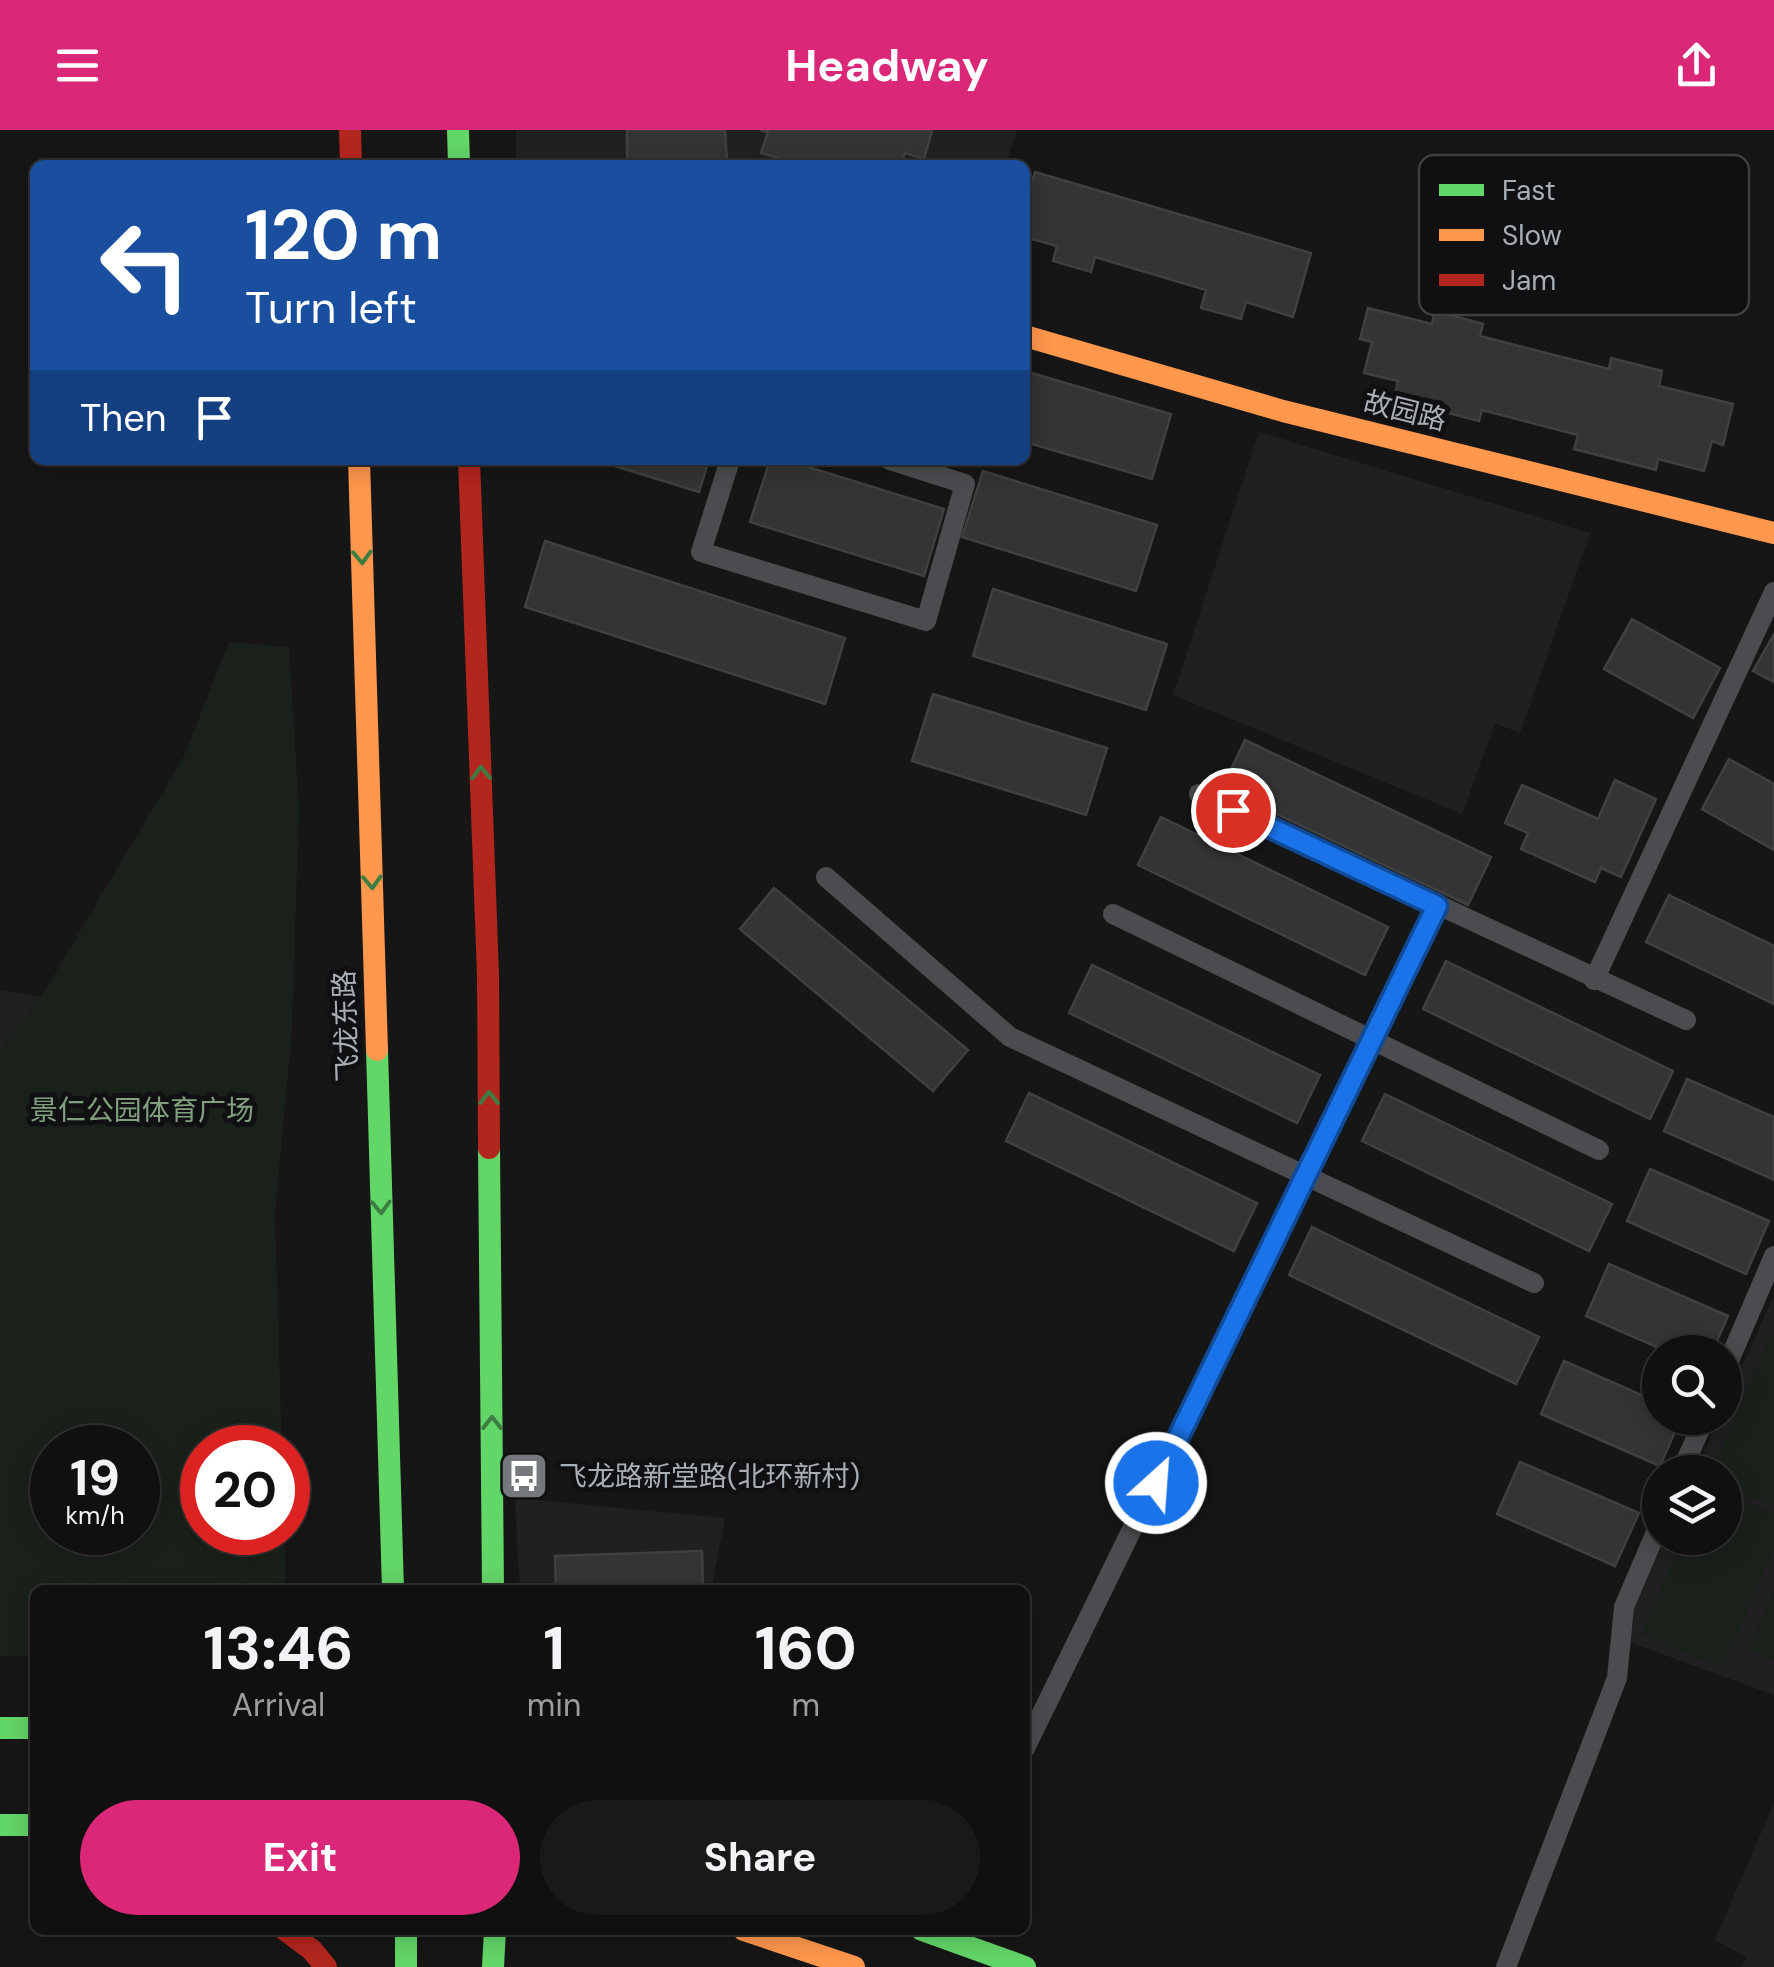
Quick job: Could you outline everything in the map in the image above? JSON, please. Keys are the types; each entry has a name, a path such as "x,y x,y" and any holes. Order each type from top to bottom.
{"main road":[{"path":"350,130 350,160"},
{"path":"458,130 459,160"},
{"name":"故园路","path":"1030,337 1283,411 1774,534"},
{"name":"飞龙东路","path":"359,465 393,1585"},
{"path":"470,465 488,975 493,1585"},
{"path":"369,1547 388,1419"},
{"path":"0,1728 30,1728"},
{"path":"0,1825 30,1824"},
{"path":"292,1935 326,1967"},
{"path":"406,1935 406,1967"},
{"path":"493,1967 495,1935"},
{"path":"759,1935 854,1967"},
{"path":"940,1935 1025,1967"}],"lane":[{"path":"728,465 701,552 926,621 966,484 906,465"},
{"path":"1594,980 1774,592"},
{"path":"1199,794 1686,1020"},
{"path":"826,877 1010,1037 1534,1283"},
{"path":"1030,1738 1437,906"},
{"path":"1113,914 1599,1150"},
{"path":"1740,1335 1774,1256"},
{"path":"1506,1967 1616,1678 1624,1607 1646,1555"}],"shaded area":[{"path":"516,130 1017,130 1008,160 516,160"},
{"path":"1259,432 1590,533 1520,733 1495,723 1462,814 1173,695"},
{"path":"0,990 41,997 0,1050"},
{"path":"1774,1295 1774,1695 1621,1639 1658,1555 1742,1555 1742,1455 1703,1455 1711,1435 1742,1435 1742,1367"},
{"path":"515,1498 725,1518 712,1585 520,1585"},
{"path":"1774,1803 1774,1967 1742,1967 1746,1957 1715,1940"}],"green space":[{"name":"景仁公园体育广场","path":"229,642 289,647 299,808 292,1030 275,1213 281,1425 180,1425 180,1555 285,1555 286,1579 282,1585 30,1585 30,1656 0,1656 0,1050 41,997 184,756"},
{"path":"1773,1329 1774,1507 1742,1493 1742,1455 1718,1455 1727,1435 1742,1435 1742,1400"},
{"path":"1742,1500 1774,1514 1774,1548 1723,1669 1641,1634 1675,1555 1742,1555"},
{"path":"1774,1589 1774,1660 1748,1650"}],"building":[{"path":"627,130 725,130 727,160 627,160"},
{"path":"760,130 932,131 924,159 905,153 903,160 784,160 761,153 768,132"},
{"path":"1035,172 1311,253 1293,317 1246,302 1241,319 1201,308 1206,290 1095,257 1091,272 1053,261 1057,246 1030,238 1030,188"},
{"path":"1368,308 1432,324 1434,315 1450,315 1483,324 1480,336 1609,369 1611,358 1662,371 1659,386 1733,404 1723,445 1712,441 1704,471 1658,459 1656,470 1574,449 1578,435 1482,410 1479,421 1394,399 1398,381 1364,373 1372,342 1360,339"},
{"path":"1030,372 1171,414 1152,479 1030,443"},
{"path":"611,465 707,465 699,492"},
{"path":"768,465 802,465 944,509 924,576 750,522"},
{"path":"983,471 1157,525 1136,591 962,537"},
{"path":"545,541 845,638 825,704 525,607"},
{"path":"993,589 1167,644 1146,710 973,656"},
{"path":"1632,619 1720,668 1693,718 1604,669"},
{"path":"1774,634 1774,682 1753,671"},
{"path":"933,694 1107,748 1086,815 912,761"},
{"path":"1245,740 1491,857 1468,905 1222,788"},
{"path":"1729,759 1774,784 1774,850 1702,809"},
{"path":"1615,780 1656,799 1621,877 1601,868 1595,882 1521,849 1528,833 1505,823 1522,785 1598,819"},
{"path":"1161,817 1388,927 1365,975 1138,865"},
{"path":"774,888 968,1050 933,1091 740,929"},
{"path":"1669,895 1774,946 1774,1004 1646,942"},
{"path":"1446,961 1673,1071 1650,1119 1423,1009"},
{"path":"1092,965 1320,1075 1297,1123 1069,1013"},
{"path":"1687,1079 1774,1117 1774,1180 1664,1131"},
{"path":"1029,1093 1257,1203 1234,1251 1006,1141"},
{"path":"1385,1094 1612,1204 1589,1251 1362,1141"},
{"path":"1650,1169 1769,1221 1746,1274 1627,1221"},
{"path":"1312,1227 1539,1337 1516,1384 1289,1275"},
{"path":"1609,1264 1728,1316 1720,1335 1642,1335 1642,1341 1586,1316"},
{"path":"1564,1361 1642,1395 1642,1435 1674,1435 1665,1455 1642,1455 1642,1458 1541,1414"},
{"path":"1520,1462 1639,1513 1615,1566 1497,1514"},
{"path":"702,1551 703,1585 556,1585 555,1556"}],"traffic: fast":[{"path":"458,130 459,160"},
{"path":"377,1050 393,1585"},
{"path":"489,1148 493,1585"},
{"path":"0,1728 30,1728"},
{"path":"0,1825 30,1825"},
{"path":"406,1935 406,1967"},
{"path":"493,1967 495,1935"},
{"path":"936,1935 1025,1967"}],"traffic: slow":[{"path":"1030,337 1283,411 1774,533"},
{"path":"359,465 377,1050"},
{"path":"759,1935 854,1967"}],"traffic: jam":[{"path":"350,130 351,160"},
{"path":"469,465 488,975 489,1148"},
{"path":"292,1935 326,1967"}],"place":[{"name":"飞龙路新堂路(北环新村)","path":"524,1476"}],"route":[{"path":"1156,1483 1437,906 1233,810"}]}
